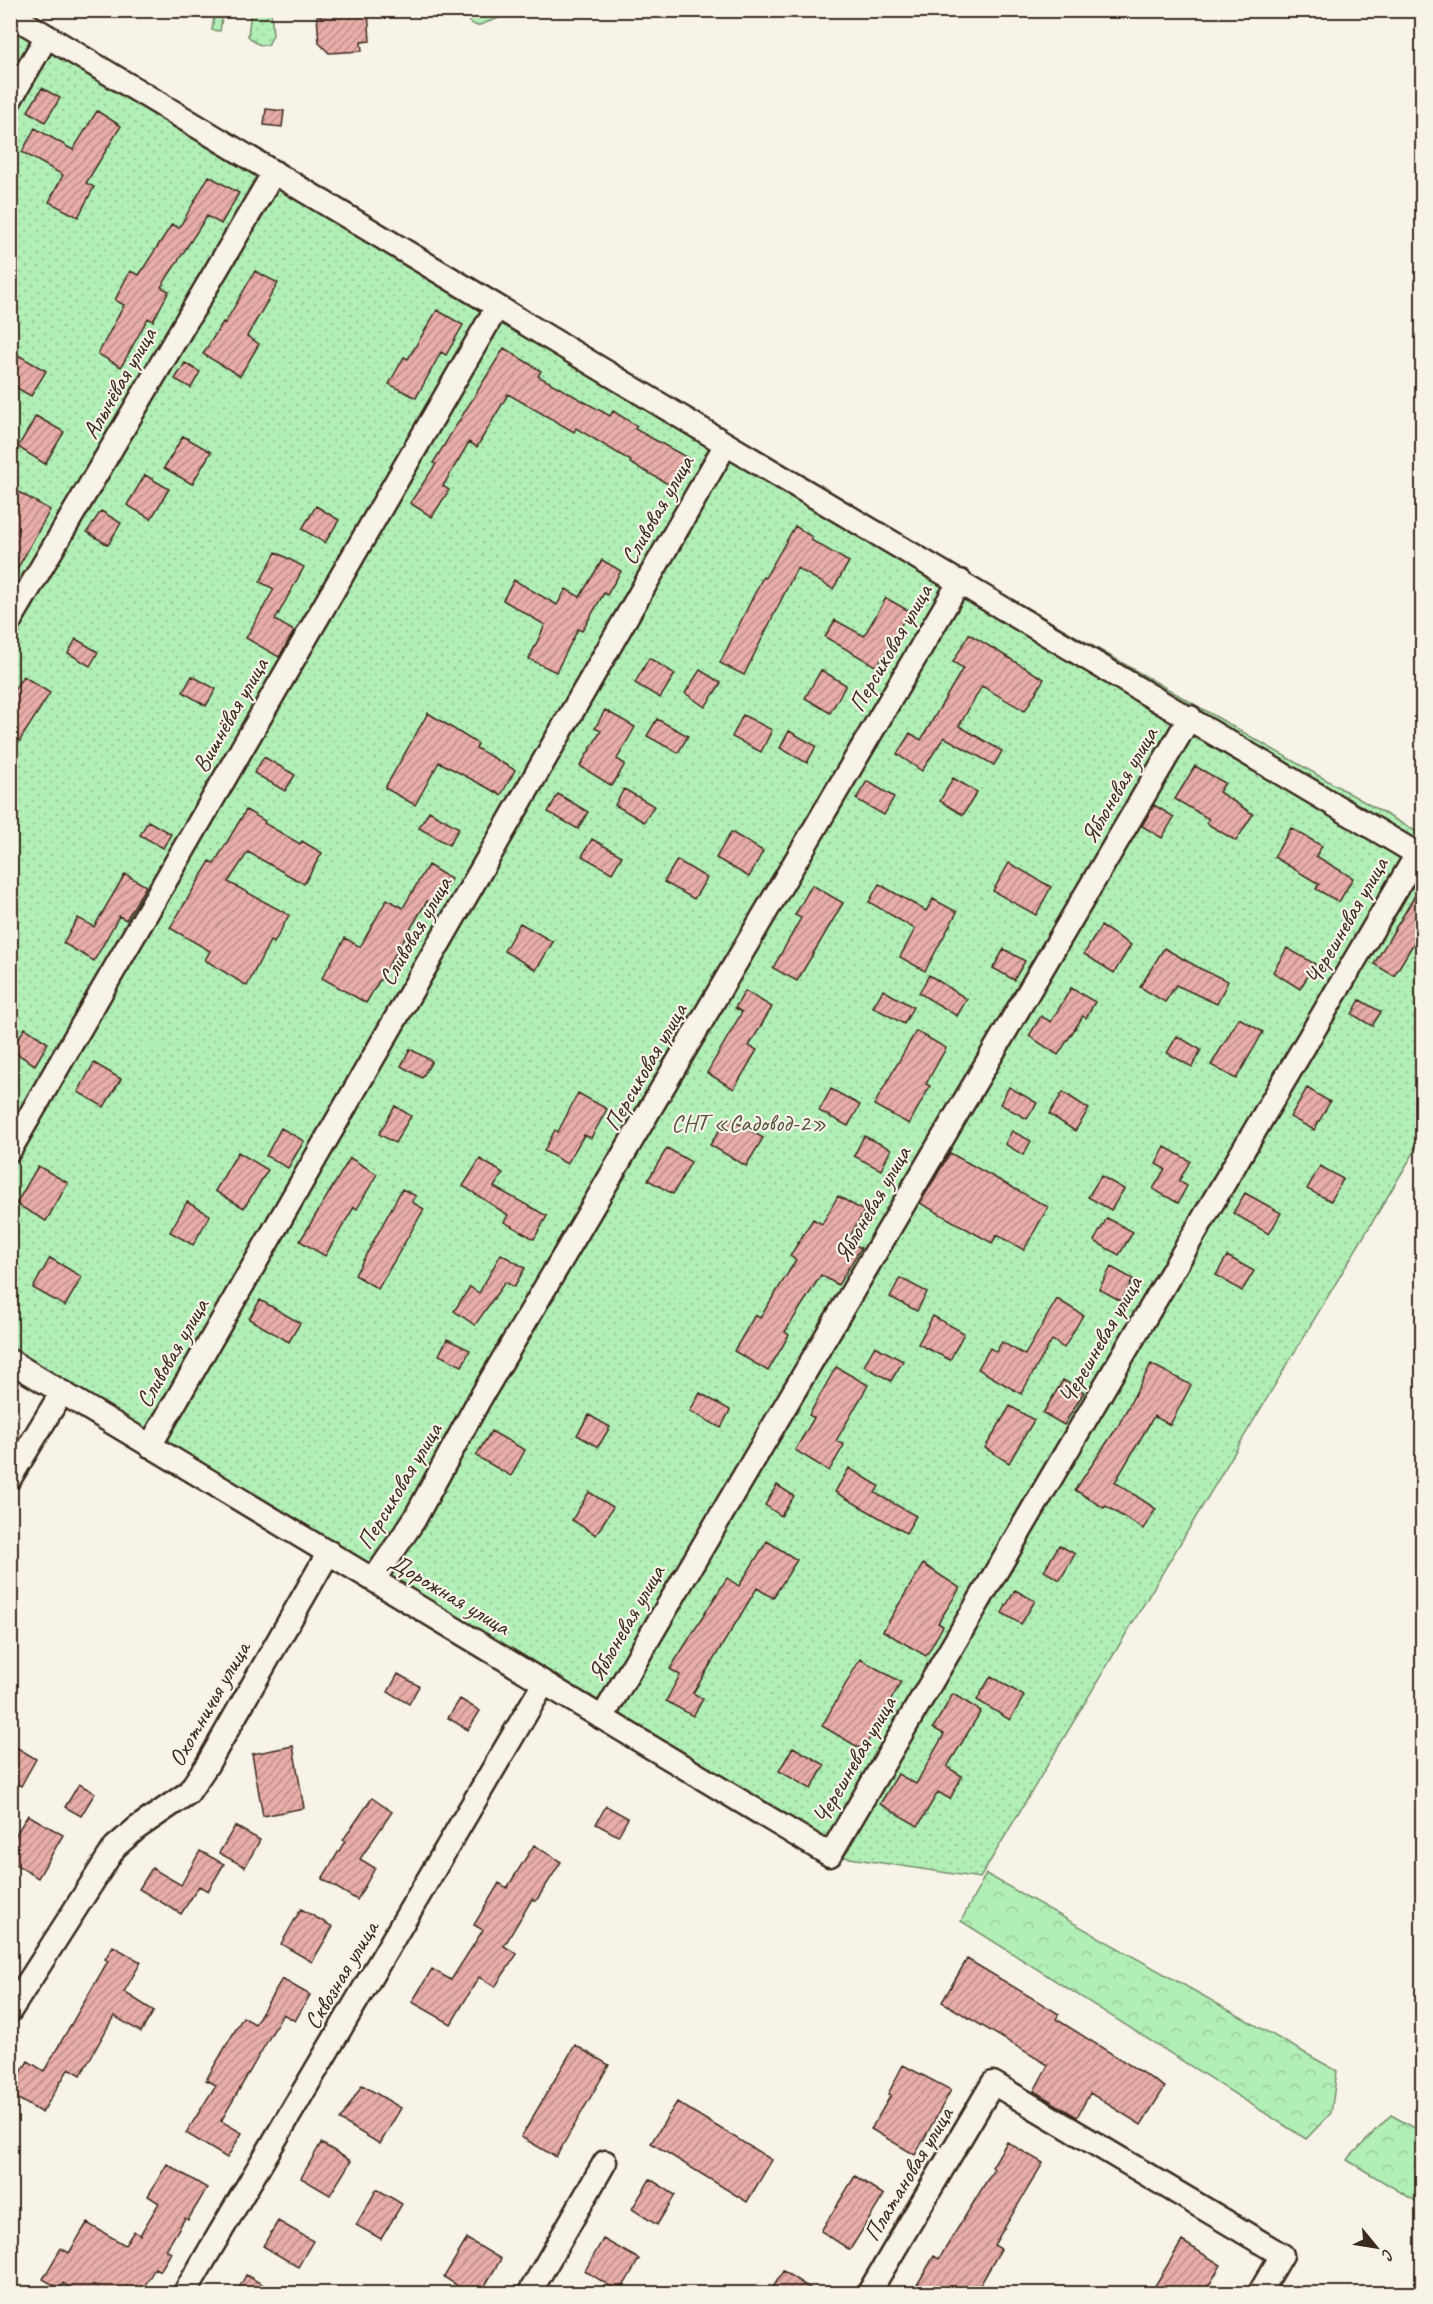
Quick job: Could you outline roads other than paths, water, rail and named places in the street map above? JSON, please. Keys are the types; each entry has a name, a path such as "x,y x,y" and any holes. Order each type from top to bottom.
{"street":[{"path":"10,14 726,444 1190,717"},
{"path":"10,100 47,36"},
{"name":"Алычёвая улица","path":"10,621 274,172"},
{"name":"Вишнёвая улица","path":"10,1150 497,307"},
{"name":"Сливовая улица","path":"150,1446 726,444"},
{"name":"Персиковая улица","path":"374,1579 414,1520 478,1402 960,581"},
{"name":"Черешневая улица","path":"830,1855 1417,854 1190,717"},
{"name":"Яблоневая улица","path":"602,1718 1190,717"},
{"name":"Дорожная улица","path":"10,1361 830,1855"},
{"path":"10,1478 62,1392"},
{"name":"Охотничья улица","path":"10,2011 115,1847 137,1828 188,1793 207,1765 329,1552"},
{"name":"Сквозная улица","path":"184,2294 544,1683"},
{"name":"Платановая улица","path":"868,2294 993,2083 1282,2255 1259,2294"},
{"path":"529,2294 605,2162"}],"park label":[{"name":"СНТ «Садовод-2»","path":"749,1123"}]}
